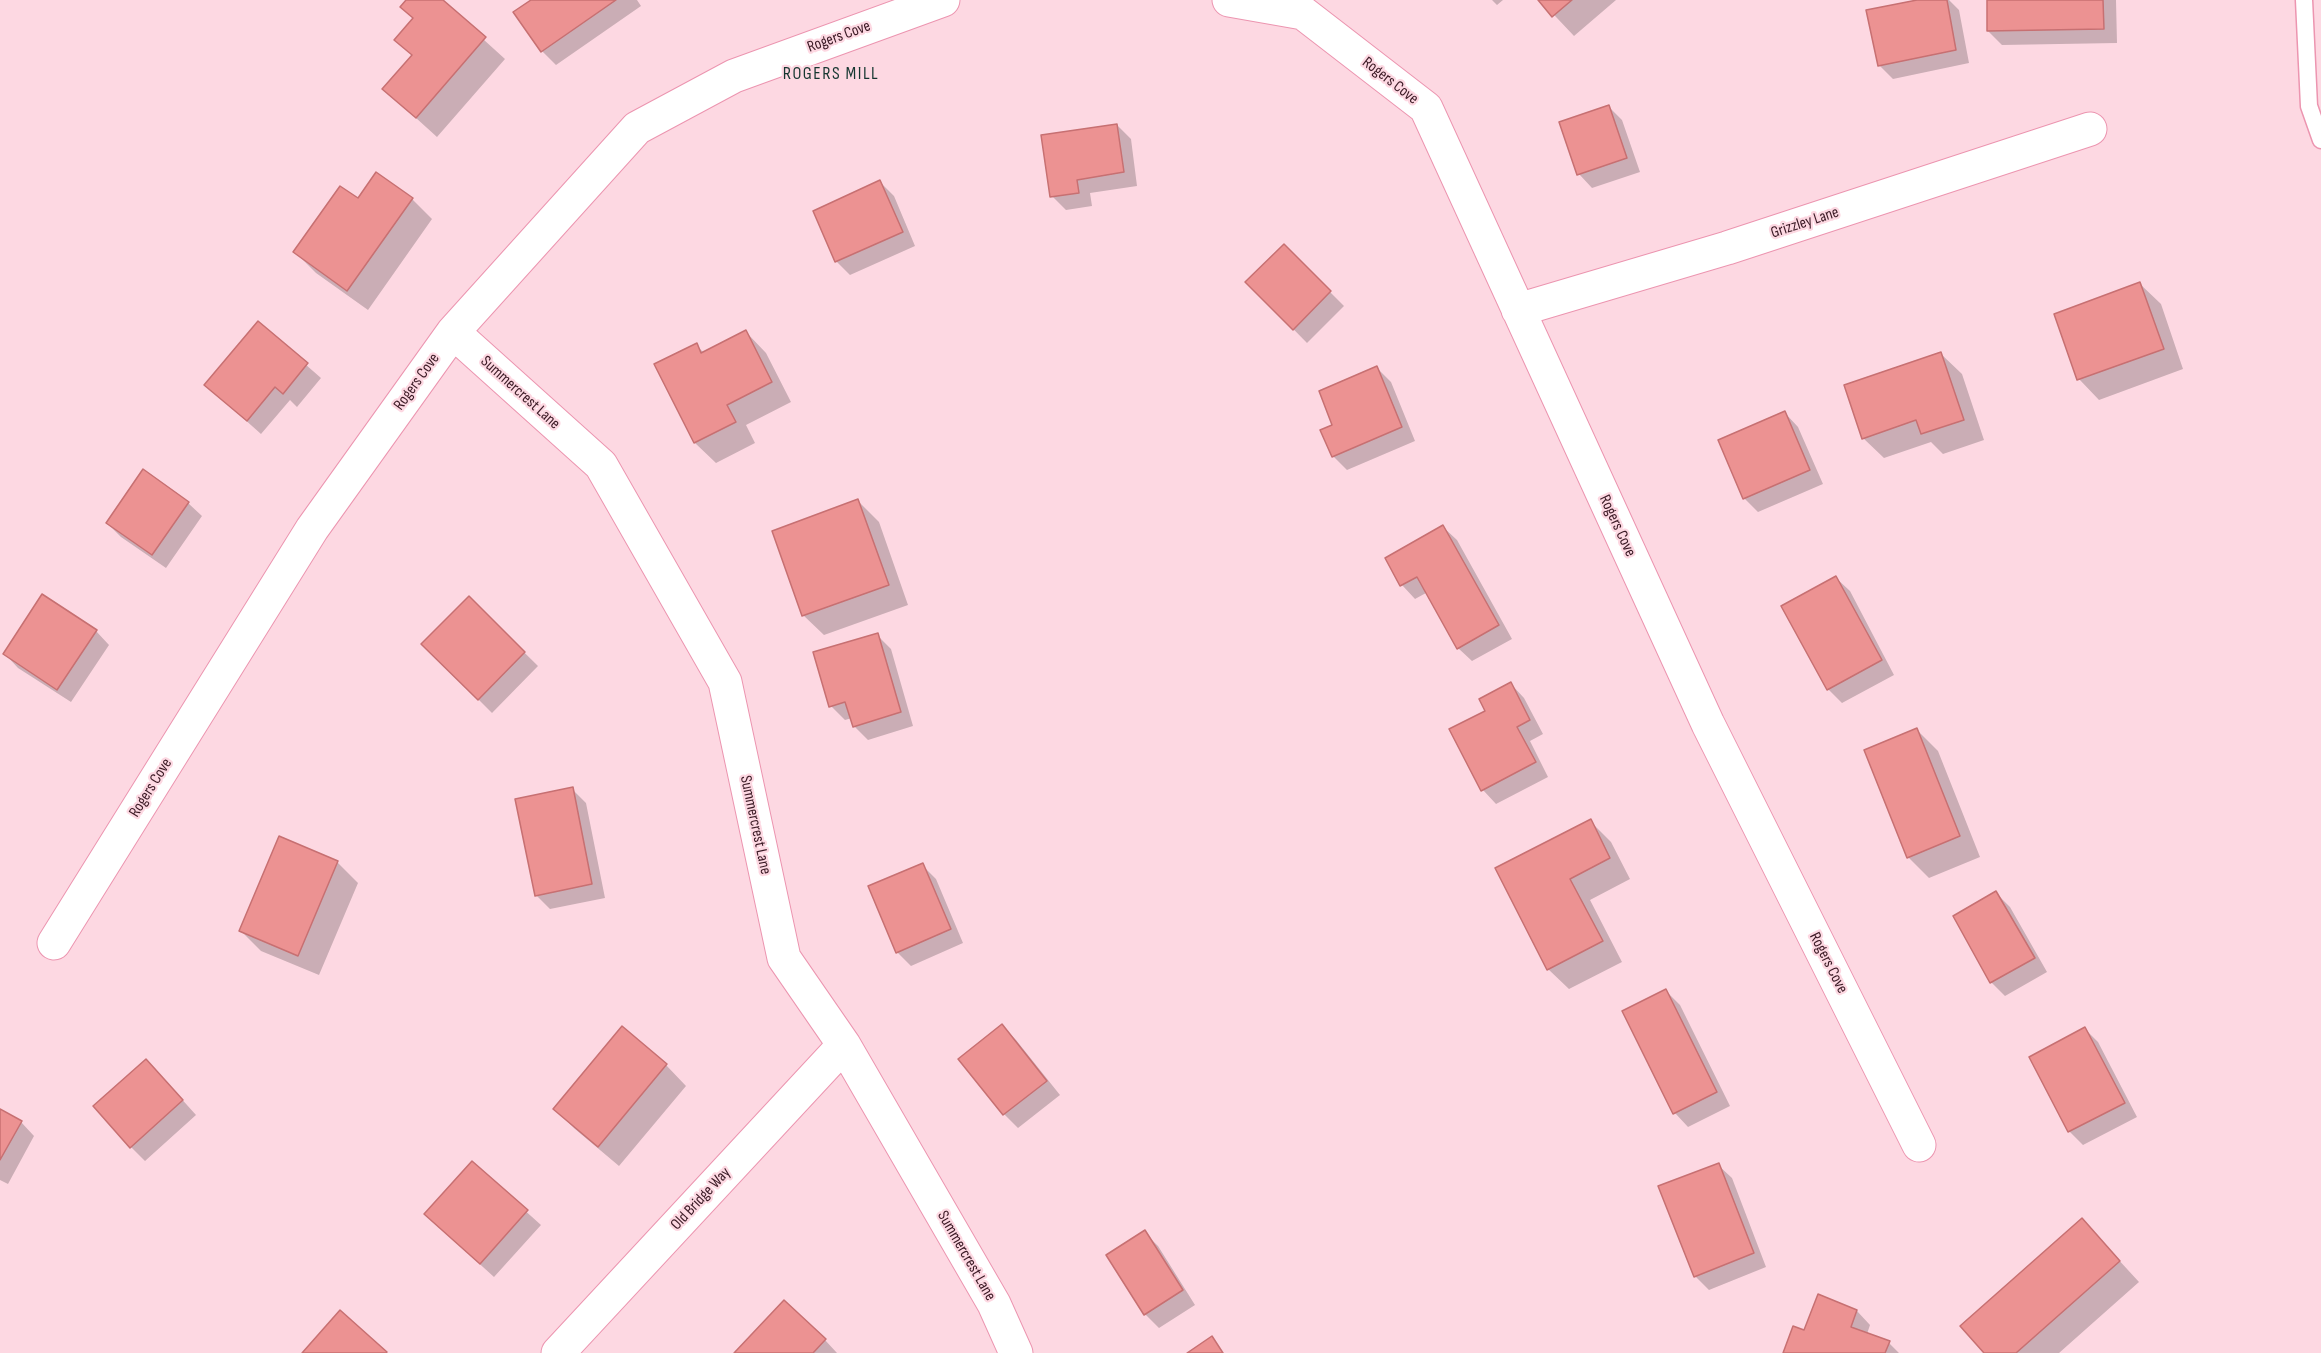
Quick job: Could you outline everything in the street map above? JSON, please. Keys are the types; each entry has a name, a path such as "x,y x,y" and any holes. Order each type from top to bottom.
{"street":[{"name":"Rogers Cove","path":"54,943 312,529 453,332 638,128 734,75 944,0"},
{"name":"Rogers Cove","path":"1229,0 1303,13 1426,108 1708,724 1919,1145"},
{"name":"Grizzley Lane","path":"1518,310 1727,248 2090,129"},
{"name":"Summercrest Lane","path":"453,332 601,465 725,682 784,958 844,1045 993,1304 1016,1353"},
{"name":"Old Bridge Way","path":"558,1353 844,1045"}],"lane":[{"path":"2304,0 2309,106 2321,140"}],"building":[{"path":"406,0 443,0 486,37 416,118 382,89 412,55 394,40 413,18 400,7"},
{"path":"531,0 616,0 541,52 513,12"},
{"path":"1538,0 1572,0 1552,17"},
{"path":"1917,0 1947,0 1956,50 1878,66 1866,10"},
{"path":"1987,0 2103,0 2104,29 1987,31"},
{"path":"1609,105 1627,158 1577,175 1559,122"},
{"path":"1117,124 1124,172 1077,180 1079,193 1050,197 1041,135"},
{"path":"376,172 413,198 347,291 293,252 340,186 358,198"},
{"path":"880,180 903,232 835,262 813,211"},
{"path":"1284,244 1331,291 1293,330 1245,282"},
{"path":"2140,282 2164,349 2077,380 2054,314"},
{"path":"258,321 308,363 283,394 275,387 247,421 204,385"},
{"path":"746,330 772,382 727,405 736,422 694,443 654,364 697,343 701,353"},
{"path":"1941,352 1964,420 1921,434 1916,420 1862,439 1844,385"},
{"path":"1377,366 1402,427 1332,457 1320,430 1332,425 1319,391"},
{"path":"1785,411 1810,470 1743,499 1718,440"},
{"path":"143,469 189,502 152,555 106,523"},
{"path":"858,499 889,585 802,616 772,531"},
{"path":"1443,525 1499,625 1457,649 1417,577 1400,586 1385,558"},
{"path":"1836,576 1882,660 1827,690 1781,606"},
{"path":"42,594 97,630 57,690 3,654"},
{"path":"469,596 525,652 478,700 421,644"},
{"path":"878,633 901,712 853,727 845,702 829,707 813,652"},
{"path":"1511,682 1530,720 1517,727 1536,762 1481,791 1449,729 1485,711 1479,699"},
{"path":"1917,728 1960,836 1907,858 1864,750"},
{"path":"573,787 592,884 535,896 515,799"},
{"path":"1591,819 1610,858 1570,879 1603,941 1547,970 1495,868"},
{"path":"279,836 338,861 298,956 239,931"},
{"path":"923,863 951,929 896,953 868,886"},
{"path":"1996,891 2035,958 1990,983 1953,916"},
{"path":"1666,989 1717,1092 1673,1114 1622,1011"},
{"path":"1002,1024 1047,1081 1003,1115 958,1059"},
{"path":"622,1026 667,1064 598,1147 553,1109"},
{"path":"2085,1027 2125,1103 2068,1132 2029,1057"},
{"path":"146,1059 183,1100 130,1148 93,1106"},
{"path":"0,1109 22,1121 0,1160"},
{"path":"472,1161 528,1210 480,1264 424,1214"},
{"path":"1719,1163 1754,1253 1694,1277 1658,1186"},
{"path":"2082,1218 2120,1261 2016,1353 1984,1353 1960,1326"},
{"path":"1145,1230 1183,1290 1144,1315 1106,1255"},
{"path":"1818,1294 1857,1310 1851,1327 1890,1341 1885,1353 1783,1353 1793,1326 1804,1330"},
{"path":"784,1300 826,1339 813,1353 734,1353"},
{"path":"340,1310 387,1352 302,1353"},
{"path":"1212,1336 1223,1353 1187,1353"}],"district":[{"name":"ROGERS MILL","path":"831,74"}]}
